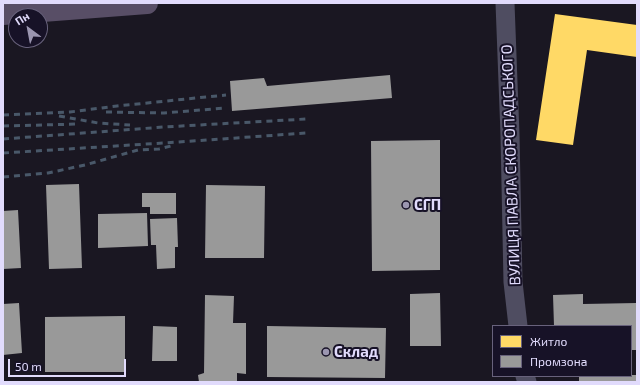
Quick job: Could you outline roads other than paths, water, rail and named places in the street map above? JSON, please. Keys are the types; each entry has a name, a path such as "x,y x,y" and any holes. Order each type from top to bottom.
{"main road":[{"path":"3,14 147,3"}],"street":[{"name":"ВУЛИЦЯ ПАВЛА СКОРОПАДСЬКОГО","path":"505,3 510,135 513,282 518,325"}],"railway":[{"path":"3,115 70,112 226,95"},
{"path":"106,112 164,113 226,108"},
{"path":"59,116 98,123 130,125"},
{"path":"3,139 164,127 306,119"},
{"path":"3,126 79,124"},
{"path":"3,153 306,133"},
{"path":"3,177 48,173 85,165 138,150 159,149 171,146"}],"place":[{"name":"СГП","path":"406,205"},
{"name":"Склад","path":"326,352"}]}
